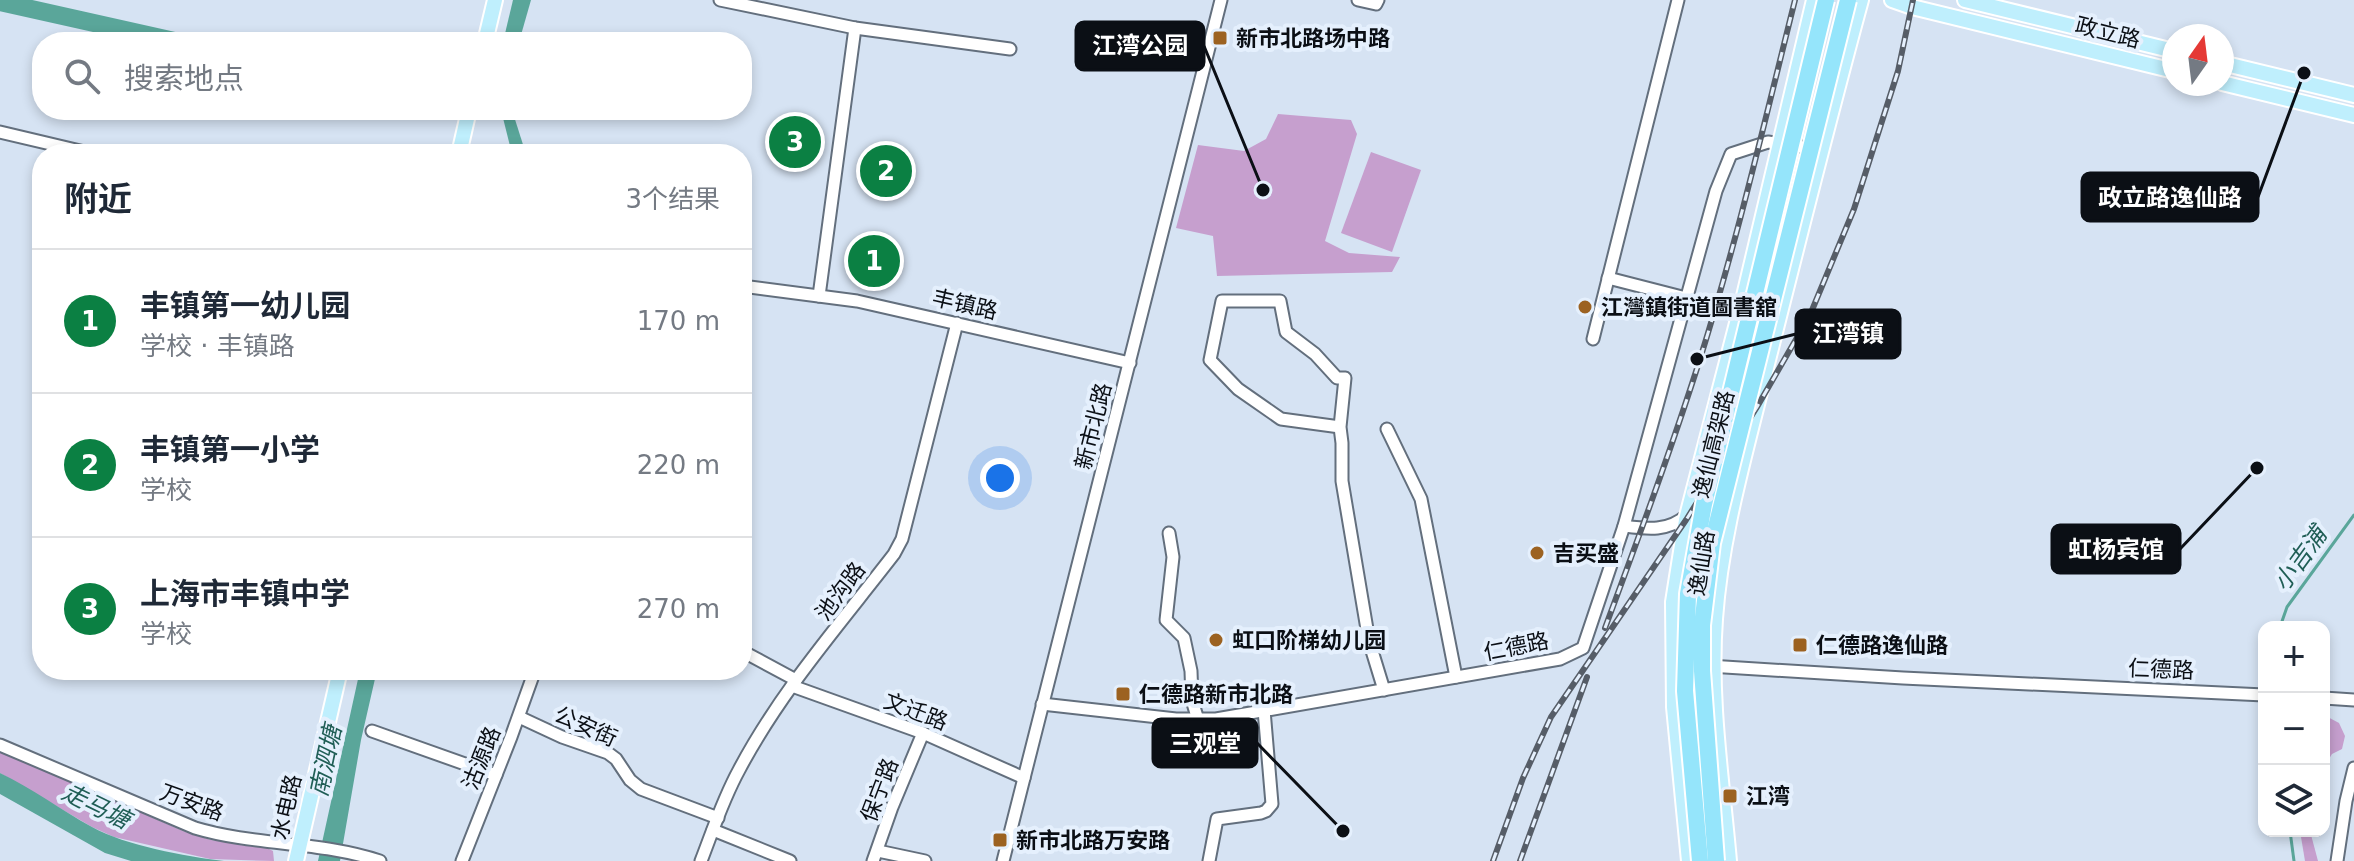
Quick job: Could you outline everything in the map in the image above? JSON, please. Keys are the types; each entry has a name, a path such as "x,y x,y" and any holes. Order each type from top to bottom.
{"highway":[{"name":"逸仙高架路","path":"1700,861 1685,691 1685,624 1690,583 1704,504 1826,0"},
{"name":"逸仙高架路","path":"1716,861 1702,671 1702,625 1712,543 1848,0"}],"main road":[{"path":"487,32 495,0"},
{"name":"逸仙路","path":"1689,861 1672,664 1673,602 1687,515 1744,296 1814,0"},
{"name":"逸仙路","path":"1729,861 1714,666 1715,621 1725,541 1861,0"},
{"name":"政立路","path":"1892,0 2162,68"},
{"name":"政立路","path":"1965,0 2162,48"},
{"path":"2234,66 2354,95"},
{"path":"2234,86 2354,115"},
{"path":"461,144 467,120"},
{"name":"水电路","path":"296,861 338,680"}],"street":[{"path":"720,0 855,28 1010,49"},
{"name":"新市北路","path":"1003,861 1221,0"},
{"path":"1358,0 1376,4 1378,0"},
{"path":"1593,339 1678,0"},
{"path":"819,296 855,28"},
{"path":"0,132 51,144"},
{"name":"仁德路","path":"1042,704 1198,720 1216,719 1560,659 1583,648 1624,526 1716,191 1731,154 1768,142 1821,150"},
{"path":"1608,278 1686,298"},
{"name":"丰镇路","path":"752,287 857,301 1130,363"},
{"path":"1340,427 1281,419 1238,389 1210,360 1222,301 1280,301 1286,332 1315,354 1337,378 1345,378 1340,427 1342,481 1369,641 1384,690"},
{"name":"池沟路","path":"701,861 738,770 794,683 894,554 902,539 957,323"},
{"path":"1387,429 1421,499 1456,677"},
{"path":"1624,526 1660,529 1687,515"},
{"path":"1169,533 1173,557 1166,620 1184,638 1191,671 1192,700 1198,720"},
{"name":"文迁路","path":"752,657 794,683 923,733 1024,778"},
{"name":"仁德路","path":"1672,664 2258,695"},
{"name":"沽源路","path":"462,861 532,680"},
{"path":"2330,698 2354,700"},
{"path":"1209,861 1217,819 1261,813 1272,804 1264,710"},
{"name":"公安街","path":"519,717 562,737 608,753 641,789 790,861"},
{"path":"372,731 496,775"},
{"name":"保宁路","path":"875,856 923,733"},
{"name":"万安路","path":"0,745 195,828 243,839 348,852 380,861"},
{"path":"2337,861 2354,768"},
{"path":"875,856 925,861"}],"shaded area":[{"path":"513,0 531,0 522,32 505,32"},
{"path":"1278,114 1351,120 1357,134 1325,241 1349,253 1400,257 1392,272 1217,276 1213,236 1176,228 1198,145 1244,151 1266,139"},
{"path":"504,120 515,120 523,144 510,144"},
{"path":"1371,152 1421,170 1392,252 1341,233"},
{"path":"358,680 375,680 340,861 318,861"},
{"path":"2330,718 2339,723 2345,736 2342,749 2330,757"},
{"path":"0,751 183,831 211,840 265,847 273,851 274,861 210,859 114,837 0,773"},
{"path":"0,773 106,834 156,849 224,861 131,861 105,853 0,794"},
{"path":"2301,837 2312,837 2318,861 2305,861"}],"waterway":[{"path":"0,2 134,32"},
{"name":"小吉浦","path":"2282,621 2287,607 2354,515"},
{"name":"小吉浦","path":"2291,837 2294,861"}],"railway":[{"path":"1605,628 1666,461 1713,315 1795,0"},
{"path":"1493,861 1523,778 1551,717 1686,520 1810,315 1854,209 1898,71 1913,0"},
{"path":"1520,861 1587,677"}],"place":[{"name":"新市北路场中路","path":"1220,38"},
{"name":"政立路逸仙路","path":"2304,73"},
{"name":"上海市丰镇中学","path":"795,142"},
{"name":"丰镇第一小学","path":"886,171"},
{"name":"江湾公园","path":"1263,190"},
{"name":"丰镇第一幼儿园","path":"874,261"},
{"name":"江灣鎮街道圖書舘","path":"1585,307"},
{"name":"江湾镇","path":"1697,359"},
{"name":"虹杨宾馆","path":"2257,468"},
{"name":"吉买盛","path":"1537,553"},
{"name":"虹口阶梯幼儿园","path":"1216,640"},
{"name":"仁德路逸仙路","path":"1800,645"},
{"name":"仁德路新市北路","path":"1123,694"},
{"name":"江湾","path":"1730,796"},
{"name":"三观堂","path":"1343,831"},
{"name":"新市北路万安路","path":"1000,840"}],"water label":[{"name":"南泗塘","path":"326,761"},
{"name":"走马塘","path":"96,806"}]}
